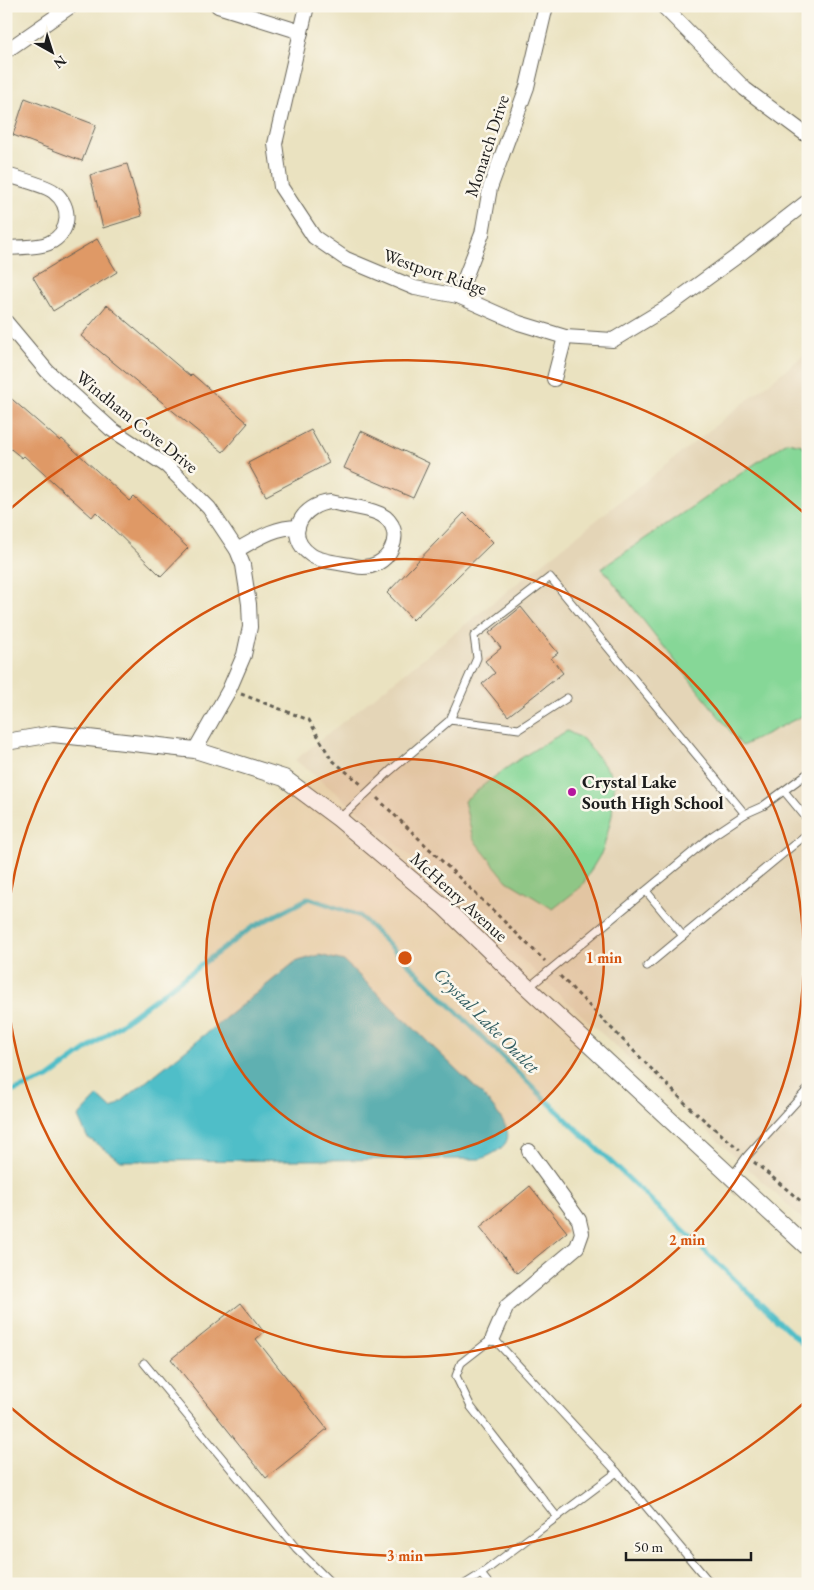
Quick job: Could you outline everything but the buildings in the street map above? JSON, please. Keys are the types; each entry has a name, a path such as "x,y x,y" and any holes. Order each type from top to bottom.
{"street":[{"path":"6,51 71,6"},
{"path":"218,6 301,32"},
{"name":"Westport Ridge","path":"307,6 275,144 281,187 314,237 346,259 415,288 458,296 519,323 565,337 613,340 666,308 787,219 808,201"},
{"name":"Monarch Drive","path":"458,296 482,234 490,188 527,87 546,6"},
{"path":"663,6 745,89 808,136"},
{"path":"6,175 54,192 67,210 67,224 61,234 49,243 6,248"},
{"name":"Windham Cove Drive","path":"6,322 40,364 111,429 167,466 209,508 237,550 243,565 249,604 250,627 244,655 229,690 195,750"},
{"path":"554,380 565,337"},
{"path":"331,502 380,514 388,522 393,532 394,543 390,554 382,562 372,567 361,568 312,556 301,543 298,527 302,516 310,508 320,503 331,502"},
{"path":"237,550 266,534 284,527 298,527"},
{"name":"McHenry Avenue","path":"6,742 53,734 195,750 284,778 339,819 443,906 528,988 808,1248"},
{"path":"493,1338 506,1306 577,1247 582,1232 579,1220 529,1151"}],"lane":[{"path":"339,819 390,771 450,720 477,658 474,636 550,576 744,814"},
{"path":"450,720 519,729 567,698"},
{"path":"528,988 712,836 744,814 763,806 808,773"},
{"path":"784,790 808,820"},
{"path":"647,966 808,834"},
{"path":"646,891 683,936"},
{"path":"731,1178 747,1156 808,1089"},
{"path":"557,1517 471,1407 456,1376 461,1363 493,1338 617,1472 712,1584"},
{"path":"144,1363 296,1548 332,1584"},
{"path":"465,1584 617,1472"},
{"path":"481,1574 489,1584"}],"path":[{"path":"229,690 309,720 331,759 357,781"},
{"path":"382,802 542,958"},
{"path":"562,979 690,1108 734,1146"},
{"path":"769,1174 808,1207"}],"shaded area":[{"name":"Crystal Lake South High School","path":"808,352 808,1224 375,824 295,760"}],"green space":[{"path":"787,442 802,445 808,454 808,713 742,746 602,568"},
{"path":"567,731 583,739 615,779 612,815 603,850 581,887 553,909 507,881 473,839 464,801 513,763"}],"water":[{"path":"319,955 344,961 486,1098 500,1117 508,1133 507,1140 503,1146 481,1159 121,1161 87,1137 78,1117 98,1096 112,1109 295,962"}],"waterway":[{"name":"Crystal Lake Outlet","path":"6,1094 48,1078 251,928 309,898 360,916 548,1102 808,1349"}],"place":[{"name":"Crystal Lake South High School","path":"572,792"}]}
